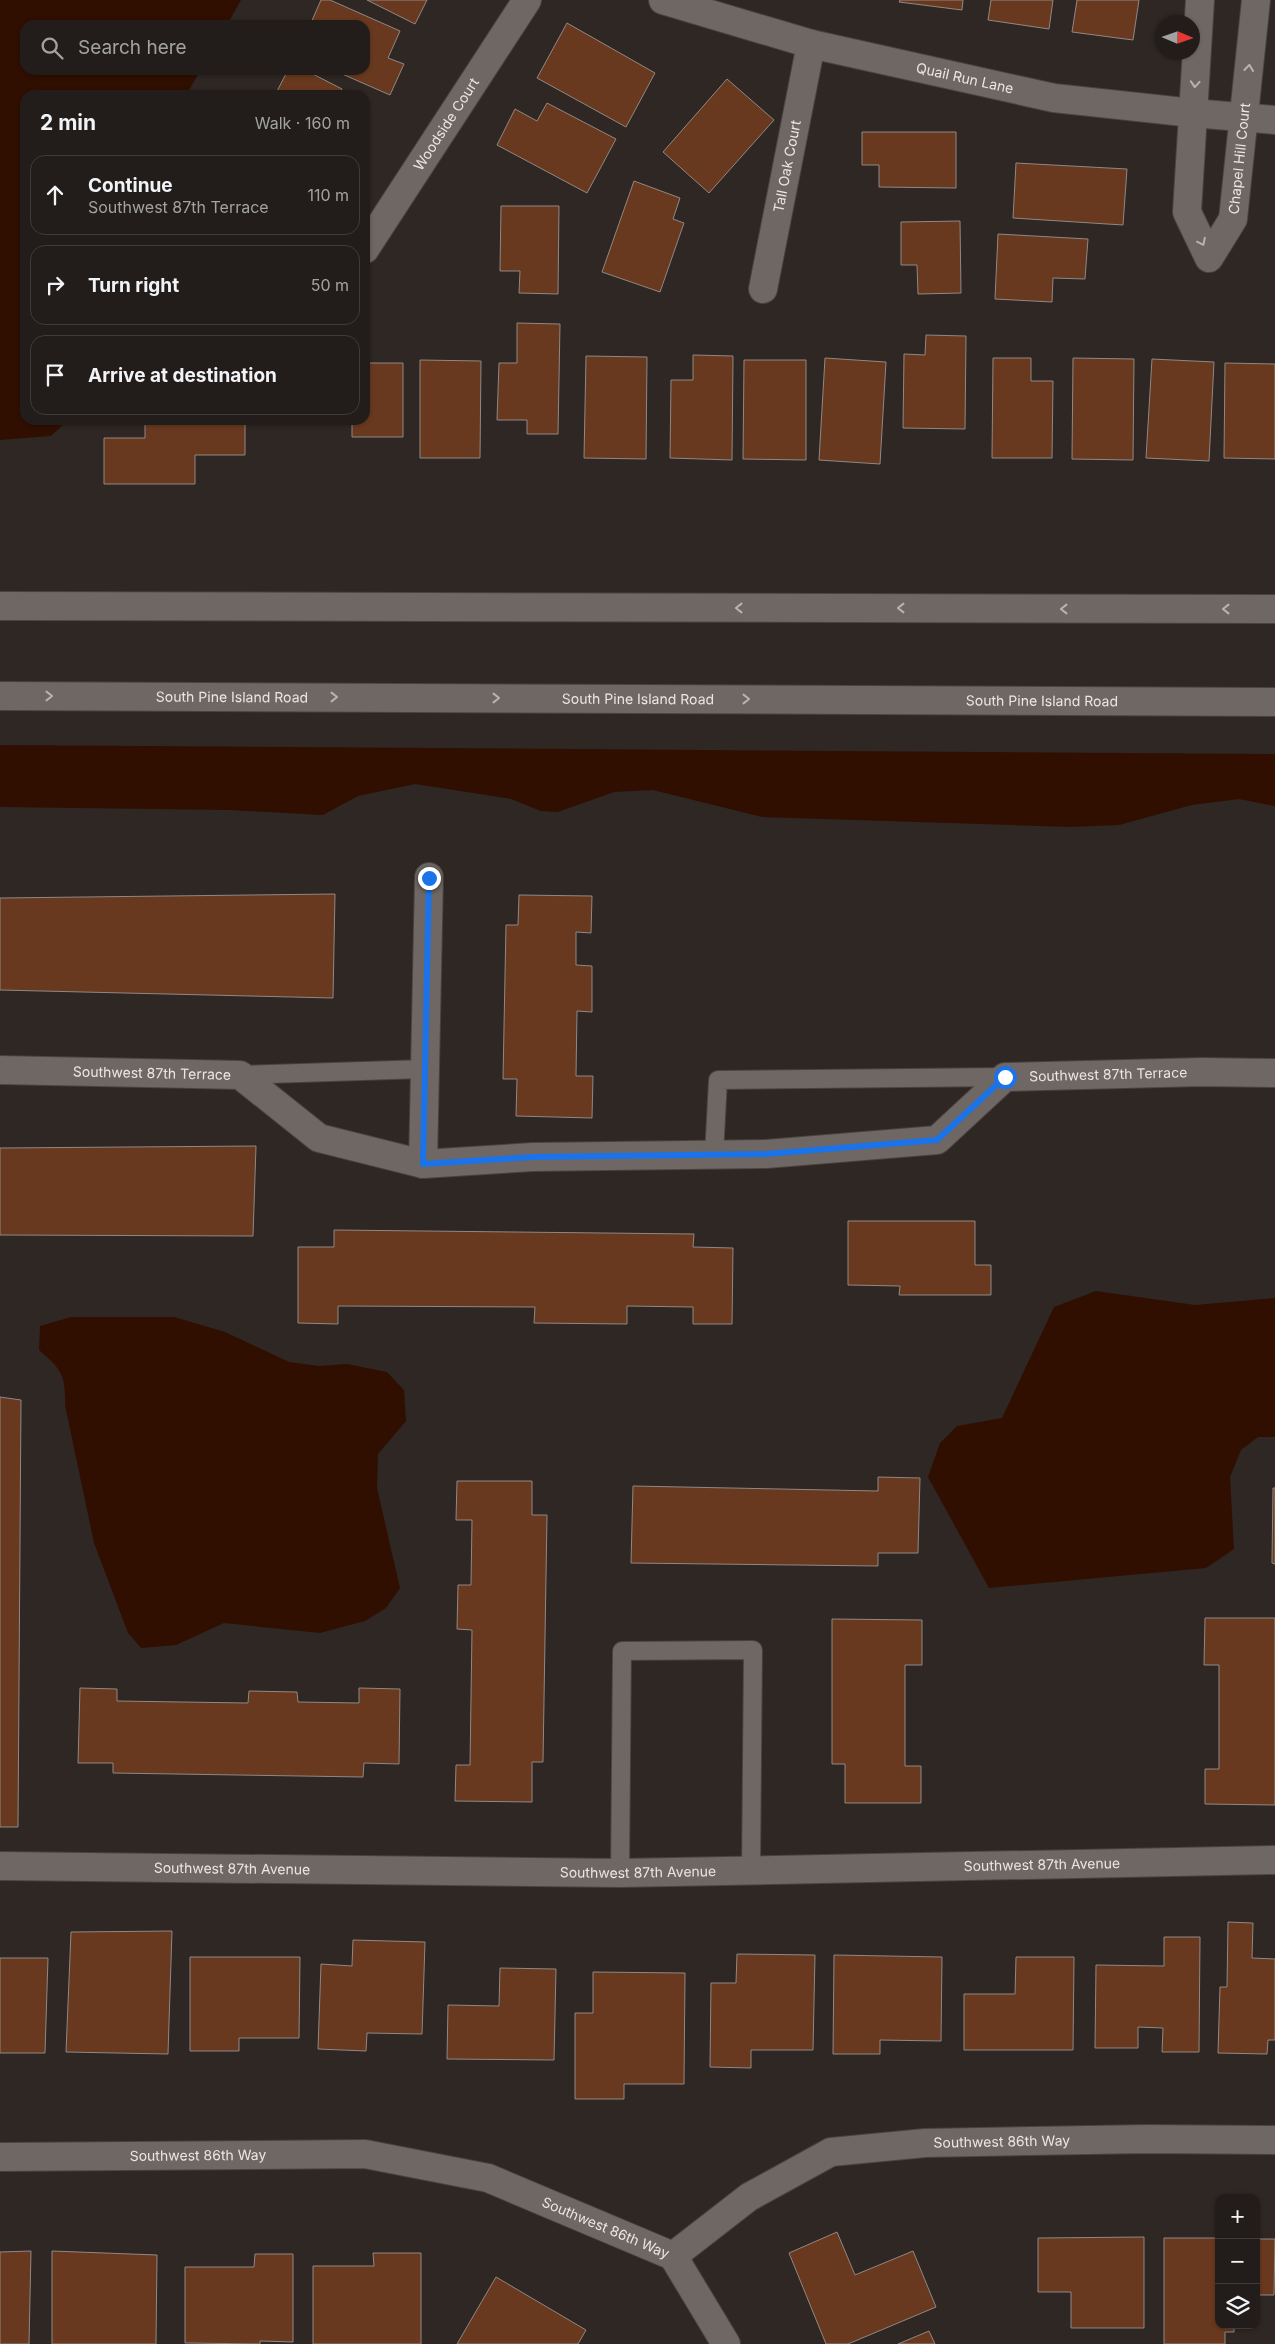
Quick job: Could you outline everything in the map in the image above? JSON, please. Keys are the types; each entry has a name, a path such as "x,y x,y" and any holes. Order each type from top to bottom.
{"street":[{"name":"Woodside Court","path":"370,241 527,0"},
{"name":"Quail Run Lane","path":"663,0 811,44 1054,98 1275,120"},
{"name":"Chapel Hill Court","path":"1200,0 1187,212 1209,258 1233,219 1256,0"},
{"name":"Tall Oak Court","path":"763,289 811,44"},
{"path":"0,606 1275,609"},
{"name":"South Pine Island Road","path":"0,696 1275,702"},
{"path":"423,1164 429,878"},
{"name":"Southwest 87th Terrace","path":"0,1070 240,1075 319,1138 423,1164 533,1157 766,1154 937,1140 1005,1077 1202,1072 1275,1073"},
{"name":"Southwest 87th Avenue","path":"0,1866 620,1873 1275,1860"},
{"name":"Southwest 86th Way","path":"0,2157 365,2154 488,2178 673,2256 749,2197 831,2152 925,2143 1146,2139 1275,2140"},
{"path":"673,2256 726,2344"}],"lane":[{"path":"240,1075 425,1069"},
{"path":"714,1155 718,1080 1005,1077"},
{"path":"620,1873 622,1651 753,1650 751,1870"}],"shaded area":[{"path":"0,0 241,0 230,20 20,20 20,75 198,75 189,90 20,90 20,425 63,425 51,436 0,440"},
{"path":"0,745 1275,754 1275,806 1239,799 1192,805 1119,825 1069,827 762,817 653,790 614,792 558,812 541,811 511,799 415,784 358,796 323,815 230,810 0,807"},
{"path":"1096,1291 1195,1305 1275,1298 1275,1437 1258,1437 1241,1450 1230,1477 1234,1549 1206,1568 989,1588 928,1477 940,1443 957,1426 1002,1418 1054,1307"},
{"path":"71,1317 174,1317 225,1332 289,1362 319,1366 347,1364 387,1372 404,1390 406,1421 378,1454 377,1488 400,1588 386,1608 365,1621 320,1633 224,1623 176,1645 141,1648 128,1633 94,1543 65,1405 61,1373 39,1350 40,1326"}],"building":[{"path":"321,0 330,0 400,31 388,58 404,64 390,95 344,75 370,75 370,20 312,20"},
{"path":"367,0 427,0 415,24"},
{"path":"900,0 963,0 962,10 899,2"},
{"path":"991,0 1053,0 1049,29 988,20"},
{"path":"1077,0 1139,0 1133,40 1072,32"},
{"path":"567,23 655,73 626,127 537,78"},
{"path":"285,75 315,75 342,89 342,90 278,90"},
{"path":"727,79 774,120 709,193 663,152"},
{"path":"547,103 616,139 587,193 497,145 515,109 537,121"},
{"path":"862,132 956,132 956,188 879,187 879,165 862,165"},
{"path":"1016,163 1127,169 1123,225 1013,218"},
{"path":"634,181 680,198 673,219 684,223 660,292 602,272"},
{"path":"501,206 559,206 558,294 519,293 520,271 500,271"},
{"path":"960,221 961,293 918,294 917,265 901,265 901,222"},
{"path":"998,234 1088,239 1085,279 1053,278 1052,302 995,299"},
{"path":"517,323 560,324 558,434 527,434 527,420 497,420 499,363 517,363"},
{"path":"926,335 966,336 965,429 903,428 904,354 925,355"},
{"path":"693,355 733,356 732,460 670,458 671,380 693,380"},
{"path":"586,356 647,357 646,459 584,458"},
{"path":"825,358 886,362 880,464 819,460"},
{"path":"993,358 1031,358 1031,381 1053,381 1052,458 992,458"},
{"path":"1073,358 1134,359 1133,460 1072,459"},
{"path":"1152,359 1214,362 1209,461 1146,458"},
{"path":"420,360 481,361 480,458 420,458"},
{"path":"744,360 806,360 806,460 743,459"},
{"path":"370,363 403,363 403,437 352,437 352,425 370,425"},
{"path":"1225,363 1275,364 1275,459 1224,458"},
{"path":"145,425 245,425 245,455 195,455 195,484 104,484 104,438 145,438"},
{"path":"335,894 333,998 0,990 0,898"},
{"path":"519,895 592,896 591,933 576,932 576,965 592,966 592,1012 577,1011 576,1076 593,1076 592,1118 516,1116 517,1079 503,1079 506,925 518,925"},
{"path":"256,1146 253,1236 0,1235 0,1148"},
{"path":"848,1221 975,1221 975,1265 991,1265 991,1295 899,1295 900,1286 848,1285"},
{"path":"334,1230 694,1234 693,1247 733,1248 732,1324 693,1324 693,1307 627,1306 627,1324 534,1323 535,1307 338,1306 338,1324 298,1323 298,1247 334,1247"},
{"path":"0,1397 21,1400 18,1827 0,1827"},
{"path":"878,1477 920,1478 918,1553 878,1553 878,1566 631,1563 633,1486 878,1491"},
{"path":"457,1481 532,1481 532,1515 547,1515 543,1762 532,1762 532,1802 455,1801 456,1765 470,1765 472,1630 457,1629 458,1585 471,1585 472,1520 456,1520"},
{"path":"1273,1488 1275,1488 1275,1564 1272,1563"},
{"path":"1205,1618 1275,1618 1275,1805 1205,1804 1205,1769 1219,1769 1219,1665 1204,1665"},
{"path":"832,1619 922,1620 922,1665 905,1665 905,1766 921,1766 921,1803 845,1803 845,1764 832,1764"},
{"path":"80,1688 117,1689 117,1701 248,1703 249,1691 297,1692 298,1702 359,1703 359,1688 400,1689 399,1764 364,1763 363,1777 113,1773 113,1763 78,1763"},
{"path":"1228,1922 1253,1923 1252,1958 1275,1959 1275,2040 1268,2040 1267,2054 1218,2053 1220,1987 1227,1987"},
{"path":"172,1931 168,2054 66,2052 71,1932"},
{"path":"1164,1937 1200,1937 1199,2052 1162,2052 1163,2028 1138,2027 1138,2048 1095,2048 1096,1965 1164,1966"},
{"path":"353,1940 425,1942 422,2034 367,2033 366,2051 318,2049 321,1964 352,1966"},
{"path":"737,1954 815,1955 813,2050 751,2050 751,2068 710,2067 711,1983 736,1983"},
{"path":"834,1955 942,1957 941,2041 880,2040 880,2054 833,2054"},
{"path":"190,1957 300,1957 299,2038 239,2038 239,2051 190,2051"},
{"path":"1016,1957 1074,1957 1073,2050 964,2050 964,1994 1015,1994"},
{"path":"0,1958 48,1958 45,2053 0,2053"},
{"path":"500,1968 556,1969 554,2060 447,2059 448,2005 499,2006"},
{"path":"593,1972 685,1973 684,2084 624,2084 624,2099 575,2099 575,2013 593,2013"},
{"path":"837,2232 855,2275 913,2251 936,2307 848,2344 826,2344 789,2253"},
{"path":"1144,2237 1144,2328 1071,2328 1071,2292 1038,2292 1038,2238"},
{"path":"1164,2238 1215,2238 1215,2329 1234,2329 1234,2332 1225,2332 1225,2344 1164,2344"},
{"path":"1260,2239 1275,2239 1274,2295 1260,2295"},
{"path":"31,2251 29,2344 0,2344 0,2252"},
{"path":"52,2251 157,2255 156,2344 52,2344"},
{"path":"373,2253 421,2253 421,2344 313,2344 313,2266 374,2266"},
{"path":"255,2254 293,2254 293,2342 260,2341 260,2344 185,2343 185,2267 254,2267"},
{"path":"496,2277 586,2330 578,2344 457,2344"},
{"path":"929,2331 935,2344 898,2344"}],"route":[{"path":"429,878 423,1164 533,1157 766,1154 937,1140 1005,1077"}]}
